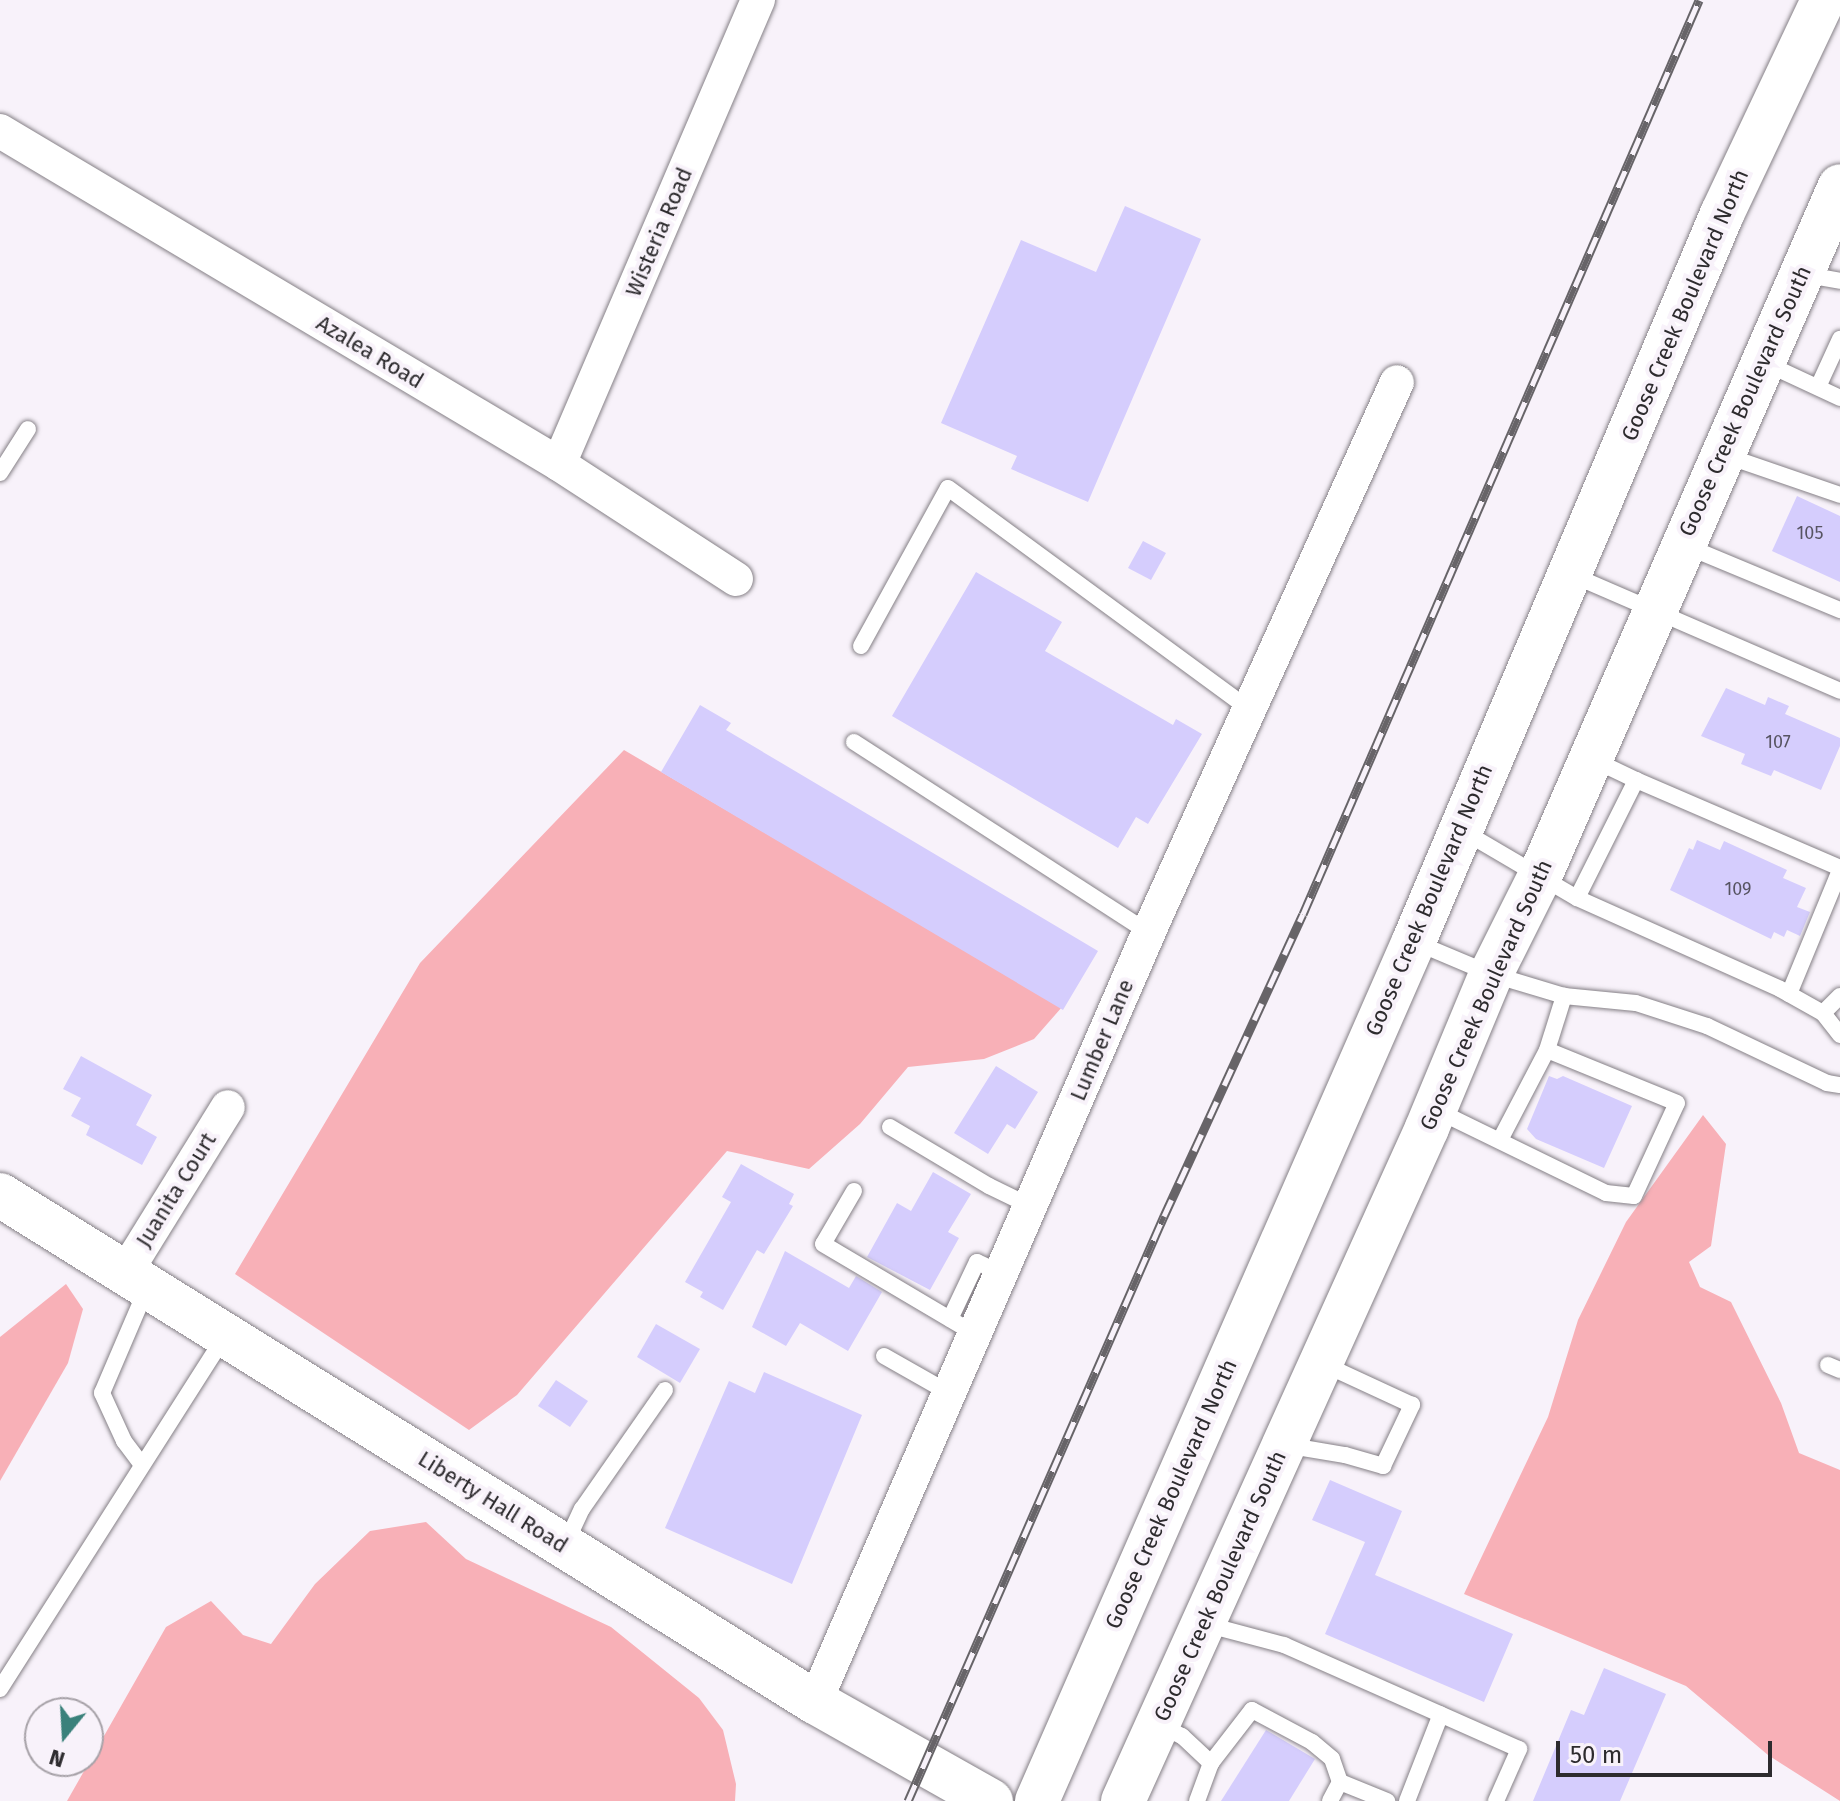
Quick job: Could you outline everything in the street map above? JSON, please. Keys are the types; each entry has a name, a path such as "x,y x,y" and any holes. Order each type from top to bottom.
{"main road":[{"name":"Goose Creek Boulevard North","path":"1037,1801 1414,941 1722,214 1823,0"},
{"name":"Goose Creek Boulevard South","path":"1123,1801 1435,1109 1491,974 1540,876 1762,362 1820,277 1840,186"},
{"name":"Liberty Hall Road","path":"0,1195 815,1702 991,1801"}],"street":[{"name":"Wisteria Road","path":"559,464 758,0"},
{"name":"Azalea Road","path":"0,131 559,464 736,579"},
{"name":"Lumber Lane","path":"815,1702 949,1393 962,1326 1001,1273 1149,933 1397,382"},
{"name":"Juanita Court","path":"136,1279 228,1107"}],"lane":[{"path":"1818,387 1840,339"},
{"path":"1762,362 1840,398"},
{"path":"0,473 28,429"},
{"path":"1721,454 1840,495"},
{"path":"1789,475 1840,508"},
{"path":"861,646 948,488 1249,709"},
{"path":"1682,544 1840,610"},
{"path":"1569,573 1840,691"},
{"path":"854,742 1149,933"},
{"path":"1590,758 1840,869 1789,994"},
{"path":"1577,898 1636,780"},
{"path":"1460,829 1577,898 1789,994 1823,1013 1840,1035"},
{"path":"1414,941 1491,974 1564,996 1636,1003 1707,1026 1827,1083 1840,1085"},
{"path":"1500,1140 1547,1050 1564,996"},
{"path":"1823,1013 1840,996"},
{"path":"1435,1109 1606,1193 1634,1196 1677,1103 1547,1050"},
{"path":"890,1127 989,1186 1030,1206"},
{"path":"854,1191 823,1244 962,1326"},
{"path":"136,1279 102,1393 124,1441 142,1465"},
{"path":"0,1689 225,1335"},
{"path":"884,1356 949,1393"},
{"path":"1284,1445 1345,1455 1383,1466 1412,1405 1321,1363"},
{"path":"564,1546 582,1509 665,1390"},
{"path":"1203,1623 1284,1645 1519,1749 1496,1801"},
{"path":"1197,1801 1211,1763 1252,1710 1312,1742 1332,1759 1340,1782 1330,1801"},
{"path":"1407,1801 1441,1714"},
{"path":"1158,1723 1182,1736 1211,1763"},
{"path":"1340,1782 1387,1801"}],"shaded area":[{"path":"624,750 1062,1007 1034,1039 984,1059 908,1067 860,1124 809,1169 727,1151 517,1395 469,1430 235,1274 420,963"},
{"path":"1703,1115 1726,1144 1711,1246 1689,1262 1700,1287 1731,1302 1781,1403 1799,1453 1840,1470 1840,1801 1768,1755 1686,1686 1464,1594 1548,1417 1578,1320 1626,1222"},
{"path":"66,1284 83,1309 68,1363 0,1481 0,1337"},
{"path":"426,1522 466,1559 611,1627 699,1698 723,1730 736,1784 735,1801 67,1801 81,1777 104,1777 104,1736 166,1627 211,1601 243,1635 271,1644 315,1584 370,1531"}],"building":[{"path":"1125,206 1201,239 1088,502 1011,469 1017,456 941,423 1021,240 1096,272"},
{"path":"1797,496 1840,516 1840,582 1772,551"},
{"path":"1143,541 1166,553 1151,580 1128,568"},
{"path":"976,572 1062,622 1045,651 1173,725 1176,719 1202,734 1148,824 1136,817 1118,848 892,716"},
{"path":"1726,688 1765,705 1768,697 1789,706 1785,714 1840,738 1840,746 1821,790 1774,770 1771,776 1741,764 1745,754 1701,736"},
{"path":"700,705 731,723 726,730 1098,951 1063,1010 661,772"},
{"path":"1697,840 1720,850 1724,841 1787,870 1783,878 1806,888 1797,907 1810,912 1800,936 1787,930 1784,937 1774,932 1771,939 1670,890 1689,848 1693,850"},
{"path":"81,1056 152,1095 136,1125 157,1137 142,1165 86,1135 90,1126 71,1116 81,1098 63,1089"},
{"path":"996,1066 1038,1092 1015,1129 1007,1124 988,1154 954,1133"},
{"path":"1549,1076 1557,1079 1563,1076 1632,1106 1604,1168 1536,1139 1527,1129"},
{"path":"741,1164 794,1194 789,1204 793,1206 764,1254 757,1250 723,1310 700,1297 703,1292 685,1282 731,1202 722,1197"},
{"path":"933,1172 971,1194 948,1232 959,1238 930,1290 867,1257 897,1203 911,1211"},
{"path":"785,1251 849,1288 856,1276 882,1292 848,1351 800,1323 786,1346 752,1327"},
{"path":"656,1324 700,1349 680,1383 637,1357"},
{"path":"764,1372 862,1415 792,1584 665,1528 729,1381 755,1393"},
{"path":"556,1380 588,1401 570,1427 538,1406"},
{"path":"1330,1480 1402,1511 1375,1575 1513,1634 1484,1702 1325,1634 1365,1542 1312,1520"},
{"path":"1604,1668 1666,1694 1620,1801 1533,1801 1571,1710 1584,1715"},
{"path":"1266,1730 1315,1759 1289,1801 1221,1801"}],"railway":[{"path":"908,1801 1164,1216 1303,914 1699,0"}]}
